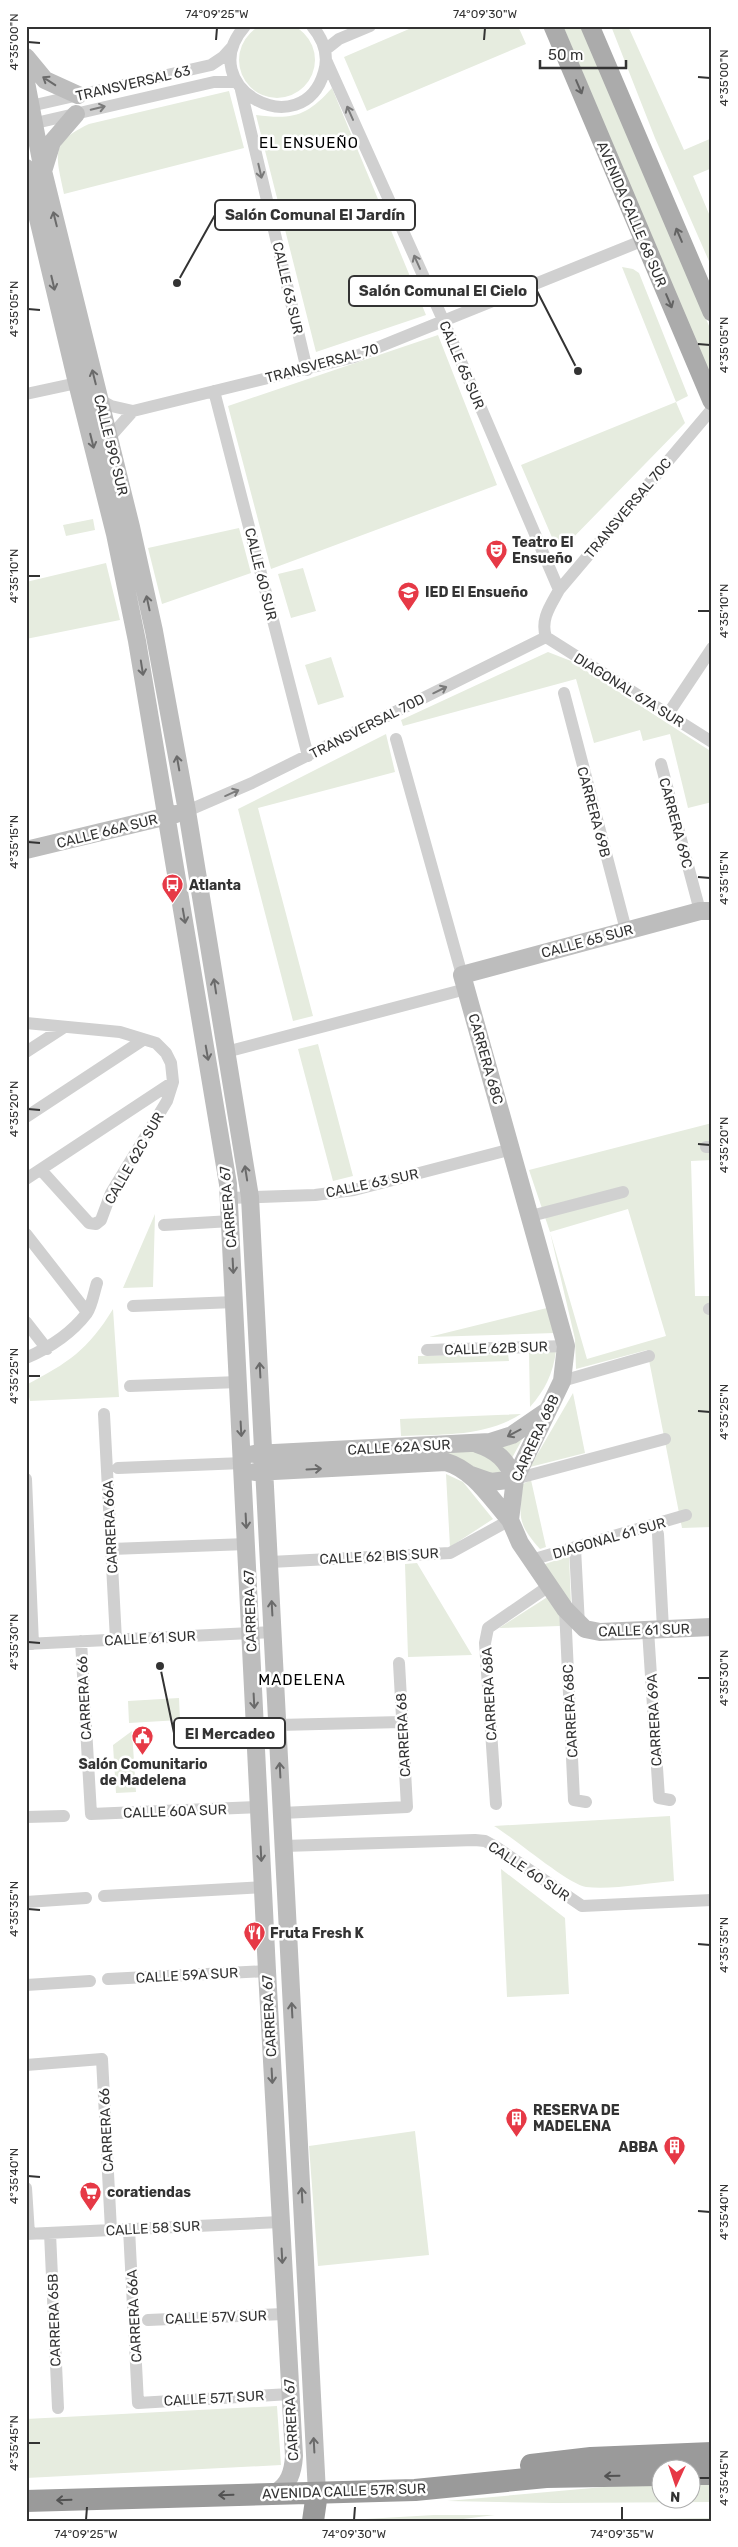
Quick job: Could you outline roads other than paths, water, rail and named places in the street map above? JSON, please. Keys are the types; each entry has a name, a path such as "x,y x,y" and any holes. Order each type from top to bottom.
{"highway":[{"path":"415,2490 502,2469 553,2462 712,2454"},
{"name":"AVENIDA CALLE 57R SUR","path":"26,2501 415,2490 546,2477 650,2475"},
{"path":"313,2521 317,2493"}],"main road":[{"name":"AVENIDA CALLE 68 SUR","path":"553,26 712,401"},
{"path":"590,26 712,312"}],"street":[{"name":"TRANSVERSAL 63","path":"28,106 211,65 223,57 233,46 245,26"},
{"name":"CALLE 65 SUR","path":"312,26 322,41 326,55 444,322 559,590"},
{"path":"239,86 252,99 264,105 278,107 292,105 305,99 316,89 324,75 326,55 339,39 370,26"},
{"name":"CALLE 63 SUR","path":"233,46 232,64 239,86 307,370"},
{"path":"26,57 45,80 78,95"},
{"name":"CALLE 59C SUR","path":"26,82 35,169 77,383 124,576 166,816"},
{"name":"TRANSVERSAL 63","path":"30,124 214,82 239,86"},
{"path":"35,169 52,142 76,114"},
{"name":"CALLE 59C SUR","path":"35,169 109,438 154,630 186,811"},
{"name":"TRANSVERSAL 70","path":"100,400 111,406 132,410 307,370 378,349 644,240"},
{"path":"26,394 77,383"},
{"name":"CALLE 60 SUR","path":"214,391 308,756"},
{"name":"TRANSVERSAL 70C","path":"546,637 544,624 546,613 559,590 712,409"},
{"path":"109,438 132,410"},
{"name":"TRANSVERSAL 70D","path":"186,811 252,783 308,756 546,637"},
{"name":"DIAGONAL 67A SUR","path":"546,637 712,742"},
{"path":"668,714 712,648"},
{"name":"CARRERA 69B","path":"564,693 626,930"},
{"name":"CARRERA 68C","path":"396,739 566,1346 562,1381"},
{"name":"CARRERA 69C","path":"661,764 706,910"},
{"name":"CALLE 66A SUR","path":"26,850 186,811"},
{"name":"CARRERA 67","path":"186,811 250,1197 317,2493"},
{"name":"CARRERA 67","path":"166,816 230,1198 259,1814 293,2467 287,2484 275,2493"},
{"name":"CALLE 65 SUR","path":"226,1052 464,982 626,930 706,910"},
{"path":"26,1023 120,1032 156,1043 166,1053 171,1063 174,1082 26,1179"},
{"path":"26,1052 63,1028"},
{"path":"26,1117 143,1040"},
{"name":"CALLE 62C SUR","path":"41,1170 89,1223 96,1224 101,1220 111,1193 157,1119 174,1082"},
{"name":"CALLE 63 SUR","path":"230,1198 315,1195 354,1190 512,1149"},
{"path":"531,1216 623,1192"},
{"path":"164,1225 231,1221"},
{"path":"26,1234 87,1312"},
{"path":"26,1358 47,1349 66,1334 87,1312 97,1283"},
{"path":"133,1306 235,1302"},
{"path":"26,1322 47,1349"},
{"name":"CALLE 62B SUR","path":"426,1350 566,1346"},
{"path":"562,1381 649,1356"},
{"name":"CARRERA 68B","path":"562,1381 514,1479 510,1520 516,1537 531,1560 565,1609 579,1625"},
{"path":"130,1386 239,1382"},
{"name":"CALLE 62A SUR","path":"243,1463 264,1453 490,1442 512,1435 547,1411"},
{"name":"CARRERA 66A","path":"104,1414 116,1640"},
{"path":"471,1475 491,1482 514,1479 665,1439"},
{"path":"475,1443 492,1449 500,1455 514,1479"},
{"name":"CALLE 62A SUR","path":"118,1468 243,1463 265,1471 436,1461 456,1465 471,1475 510,1520"},
{"path":"26,1479 30,1644"},
{"name":"DIAGONAL 61 SUR","path":"531,1560 686,1515"},
{"name":"CALLE 62 BIS SUR","path":"270,1562 450,1553 510,1520"},
{"name":"CARRERA 69A","path":"658,1534 656,1630 658,1798 670,1800"},
{"path":"111,1548 247,1544"},
{"path":"575,1548 579,1625"},
{"name":"CARRERA 68A","path":"496,1804 485,1643 488,1628 549,1586"},
{"name":"CARRERA 68C","path":"565,1609 574,1800 586,1802"},
{"name":"CALLE 61 SUR","path":"579,1625 593,1632 712,1627"},
{"name":"CALLE 61 SUR","path":"30,1644 273,1632"},
{"name":"CARRERA 66","path":"81,1642 91,1814"},
{"name":"CARRERA 68","path":"283,1816 407,1807 399,1664"},
{"path":"278,1725 402,1722"},
{"name":"CALLE 60A SUR","path":"91,1814 259,1814"},
{"path":"259,1814 283,1816"},
{"path":"26,1817 64,1816"},
{"name":"CALLE 60 SUR","path":"284,1846 485,1841 582,1906 712,1900"},
{"path":"104,1896 263,1887"},
{"path":"26,1902 86,1898"},
{"name":"CALLE 59A SUR","path":"108,1979 267,1970"},
{"path":"26,1985 90,1981"},
{"name":"CARRERA 66","path":"26,2065 102,2059 111,2230"},
{"path":"26,2188 28,2234"},
{"name":"CALLE 58 SUR","path":"28,2234 280,2222"},
{"name":"CARRERA 66A","path":"129,2229 138,2403"},
{"name":"CARRERA 65B","path":"50,2233 58,2408"},
{"name":"CALLE 57V SUR","path":"148,2320 284,2314"},
{"name":"CALLE 57T SUR","path":"138,2403 290,2394"}],"place":[{"name":"Salón Comunal El Jardín","path":"177,283"},
{"name":"Salón Comunal El Cielo","path":"578,371"},
{"name":"Teatro El Ensueño","path":"496,569"},
{"name":"IED El Ensueño","path":"409,611"},
{"name":"Atlanta","path":"173,904"},
{"name":"El Mercadeo","path":"160,1666"},
{"name":"Salón Comunitario de Madelena","path":"143,1755"},
{"name":"Fruta Fresh K","path":"254,1952"},
{"name":"RESERVA DE MADELENA","path":"517,2137"},
{"name":"ABBA","path":"674,2166"},
{"name":"coratiendas","path":"91,2211"}],"district":[{"name":"EL ENSUEÑO","path":"309,143"},
{"name":"MADELENA","path":"302,1680"}]}
